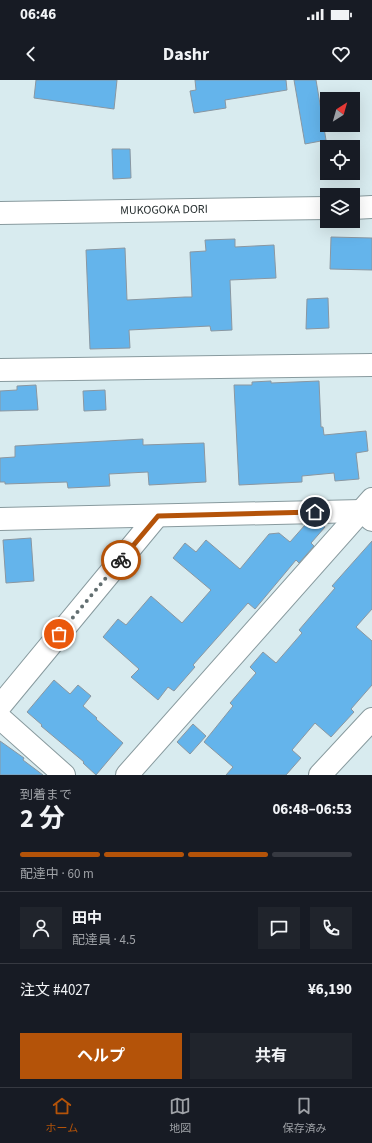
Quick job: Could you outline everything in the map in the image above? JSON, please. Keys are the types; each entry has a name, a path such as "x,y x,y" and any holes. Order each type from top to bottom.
{"street":[{"path":"360,208 372,207"},
{"name":"MUKOGOKA DORI","path":"0,212 320,208"},
{"path":"0,370 372,365"},
{"path":"0,519 369,510"},
{"path":"127,775 369,510"},
{"path":"0,706 158,516"},
{"path":"0,718 64,775"},
{"path":"320,775 372,719"}],"building":[{"path":"36,80 117,80 114,109 34,98"},
{"path":"195,80 286,80 287,90 225,100 226,108 194,113 190,91 196,90"},
{"path":"294,80 316,80 320,104 320,132 325,132 326,140 305,144"},
{"path":"112,149 130,149 131,178 113,179"},
{"path":"331,237 372,238 372,270 330,269"},
{"path":"235,239 235,247 274,245 276,278 230,280 232,330 211,331 210,326 129,330 130,348 90,349 86,250 125,248 127,300 192,297 190,252 206,251 205,240"},
{"path":"328,298 329,328 306,329 307,299"},
{"path":"271,381 271,383 319,381 321,427 323,427 324,435 366,431 368,451 356,453 359,479 335,481 334,473 302,476 302,482 239,485 234,385 252,385 252,382"},
{"path":"36,385 38,410 0,411 0,391 17,390 17,386"},
{"path":"105,390 106,410 84,411 83,391"},
{"path":"143,439 143,445 204,443 206,482 149,485 148,472 109,474 110,486 68,488 67,482 5,484 5,482 0,482 0,458 15,457 15,446"},
{"path":"323,524 325,527 311,543 314,546 299,563 296,560 255,609 248,603 193,665 195,667 174,691 168,687 158,700 131,677 139,669 103,637 118,619 126,625 151,596 182,623 211,590 173,558 185,543 196,552 206,540 240,569 269,534 279,533 290,542 305,525"},
{"path":"31,538 34,581 6,583 3,540"},
{"path":"372,541 372,609 356,627 372,641 372,685 351,709 354,712 331,737 315,723 292,750 301,758 286,775 226,775 233,767 204,742 233,706 230,703 256,673 250,667 263,652 276,663 302,633 299,630 335,588 332,586"},
{"path":"54,680 70,694 78,685 91,696 83,706 123,743 96,775 83,763 84,762 41,726 42,725 27,712"},
{"path":"193,724 206,736 190,754 177,742"},
{"path":"0,741 24,758 23,760 43,775 0,775"}],"way so far":[{"path":"59,634 121,560"}],"route":[{"path":"121,560 158,516 315,512"}]}
